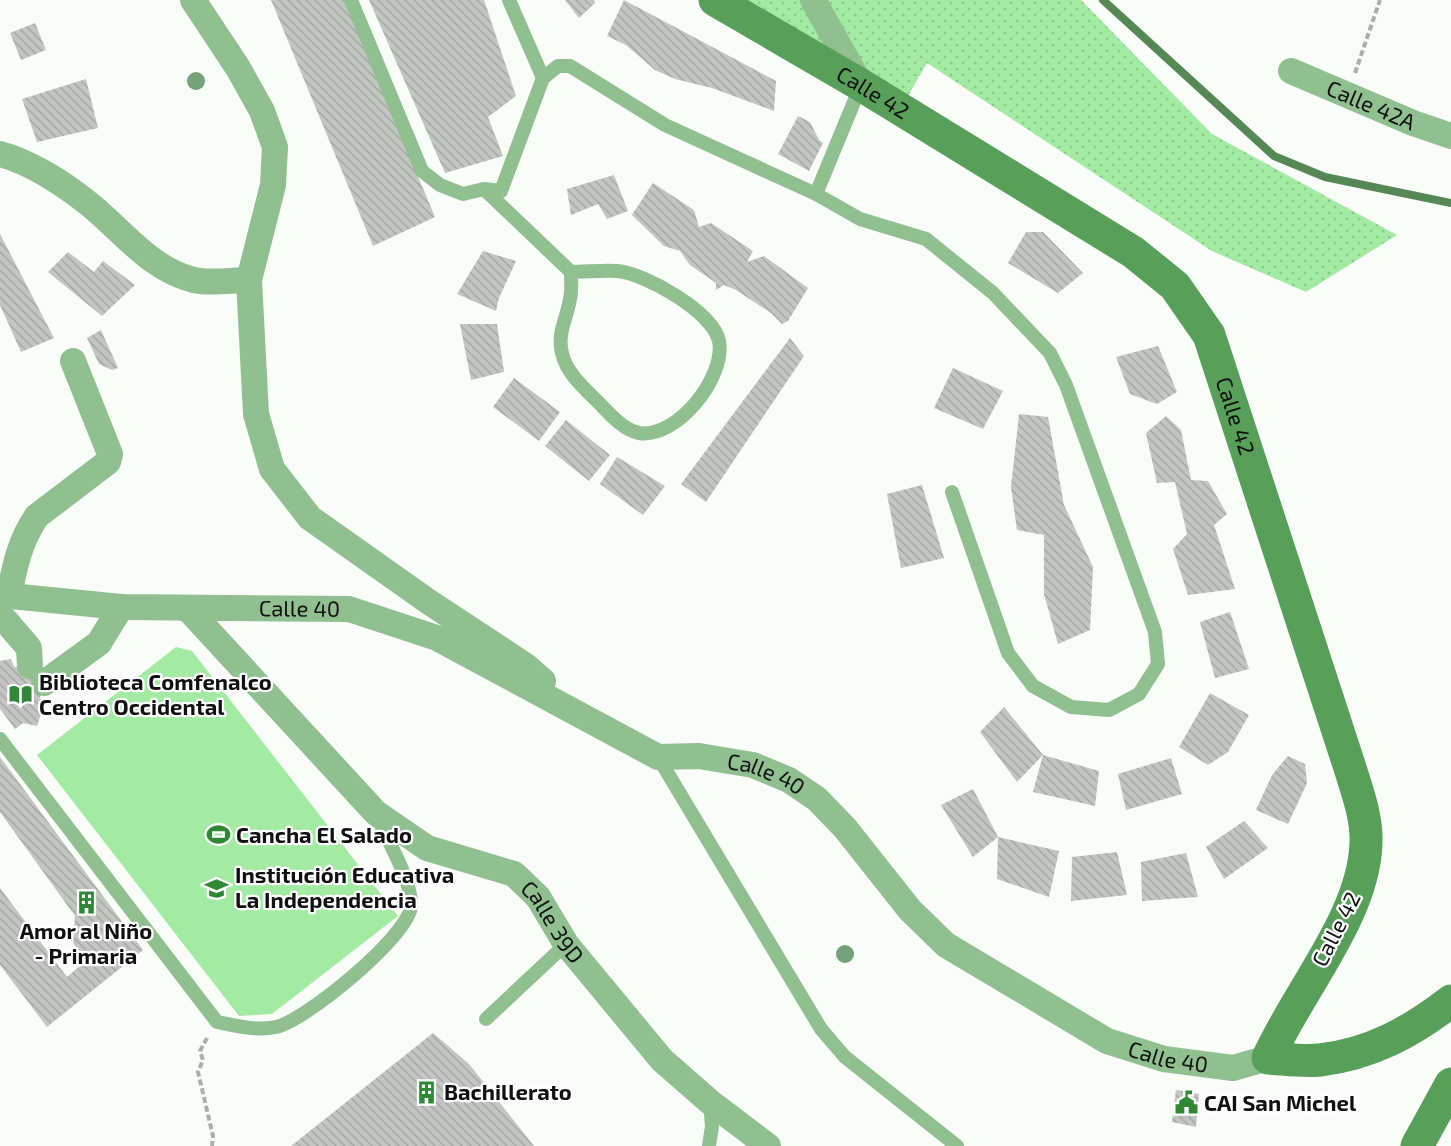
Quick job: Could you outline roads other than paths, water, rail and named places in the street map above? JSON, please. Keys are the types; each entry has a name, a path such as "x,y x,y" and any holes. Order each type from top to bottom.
{"street":[{"path":"193,0 238,68 262,111 275,147 273,185 249,280 256,414 272,469 289,494 310,518 429,602 526,666 579,712"},
{"name":"Calle 42","path":"716,0 861,85 1133,252 1175,286 1209,335 1351,771 1363,812 1367,841 1363,876 1349,911 1268,1058"},
{"path":"813,0 861,85"},
{"name":"Calle 42A","path":"1291,71 1347,96 1451,136"},
{"path":"0,154 15,157 83,199 153,261 174,273 196,280 249,280"},
{"path":"73,361 110,454 108,462 37,516 29,527 14,564 8,607 29,648 37,674 99,643 121,607"},
{"name":"Calle 40","path":"8,607 349,609 437,638 579,712 658,757 699,756 753,765 789,780 816,799 845,828 910,910 946,945 1107,1041 1164,1059 1233,1068 1268,1058 1319,1060 1373,1049 1417,1027 1451,1001"},
{"name":"Calle 39D","path":"188,609 376,813 427,848 514,874 538,897 566,944 663,1060 710,1102 768,1146"},
{"path":"1418,1146 1451,1084"}],"lane":[{"path":"351,0 422,171 440,185 463,194 484,189 501,192 543,78 558,66 570,66 665,125 816,194 860,219 926,239 993,293 1050,353 1066,385 1155,632 1158,664 1139,694 1109,710 1071,707 1033,686 1008,653 952,492"},
{"path":"510,0 543,78"},
{"path":"816,194 861,85"},
{"path":"484,189 572,272 618,271 642,279 676,295 706,318 719,339 720,355 715,376 698,398 665,430 655,434 636,433 618,422 566,365 561,351 561,327 571,298 572,272"},
{"path":"0,739 217,1022 247,1029 278,1027 310,1012 375,957 402,925 411,908 408,888 376,813"},
{"path":"658,757 821,1029 845,1057 957,1146"},
{"path":"486,1018 566,944"},
{"path":"709,1146 712,1126 710,1102"}],"waterway":[{"path":"1103,0 1274,156 1325,177 1451,203"}],"place":[{"name":"Biblioteca Comfenalco Centro Occidental","path":"21,695"},
{"name":"Cancha El Salado","path":"218,835"},
{"name":"Institución Educativa La Independencia","path":"217,888"},
{"name":"Amor al Niño - Primaria","path":"86,902"},
{"name":"Bachillerato","path":"426,1092"},
{"name":"CAI San Michel","path":"1186,1103"}]}
